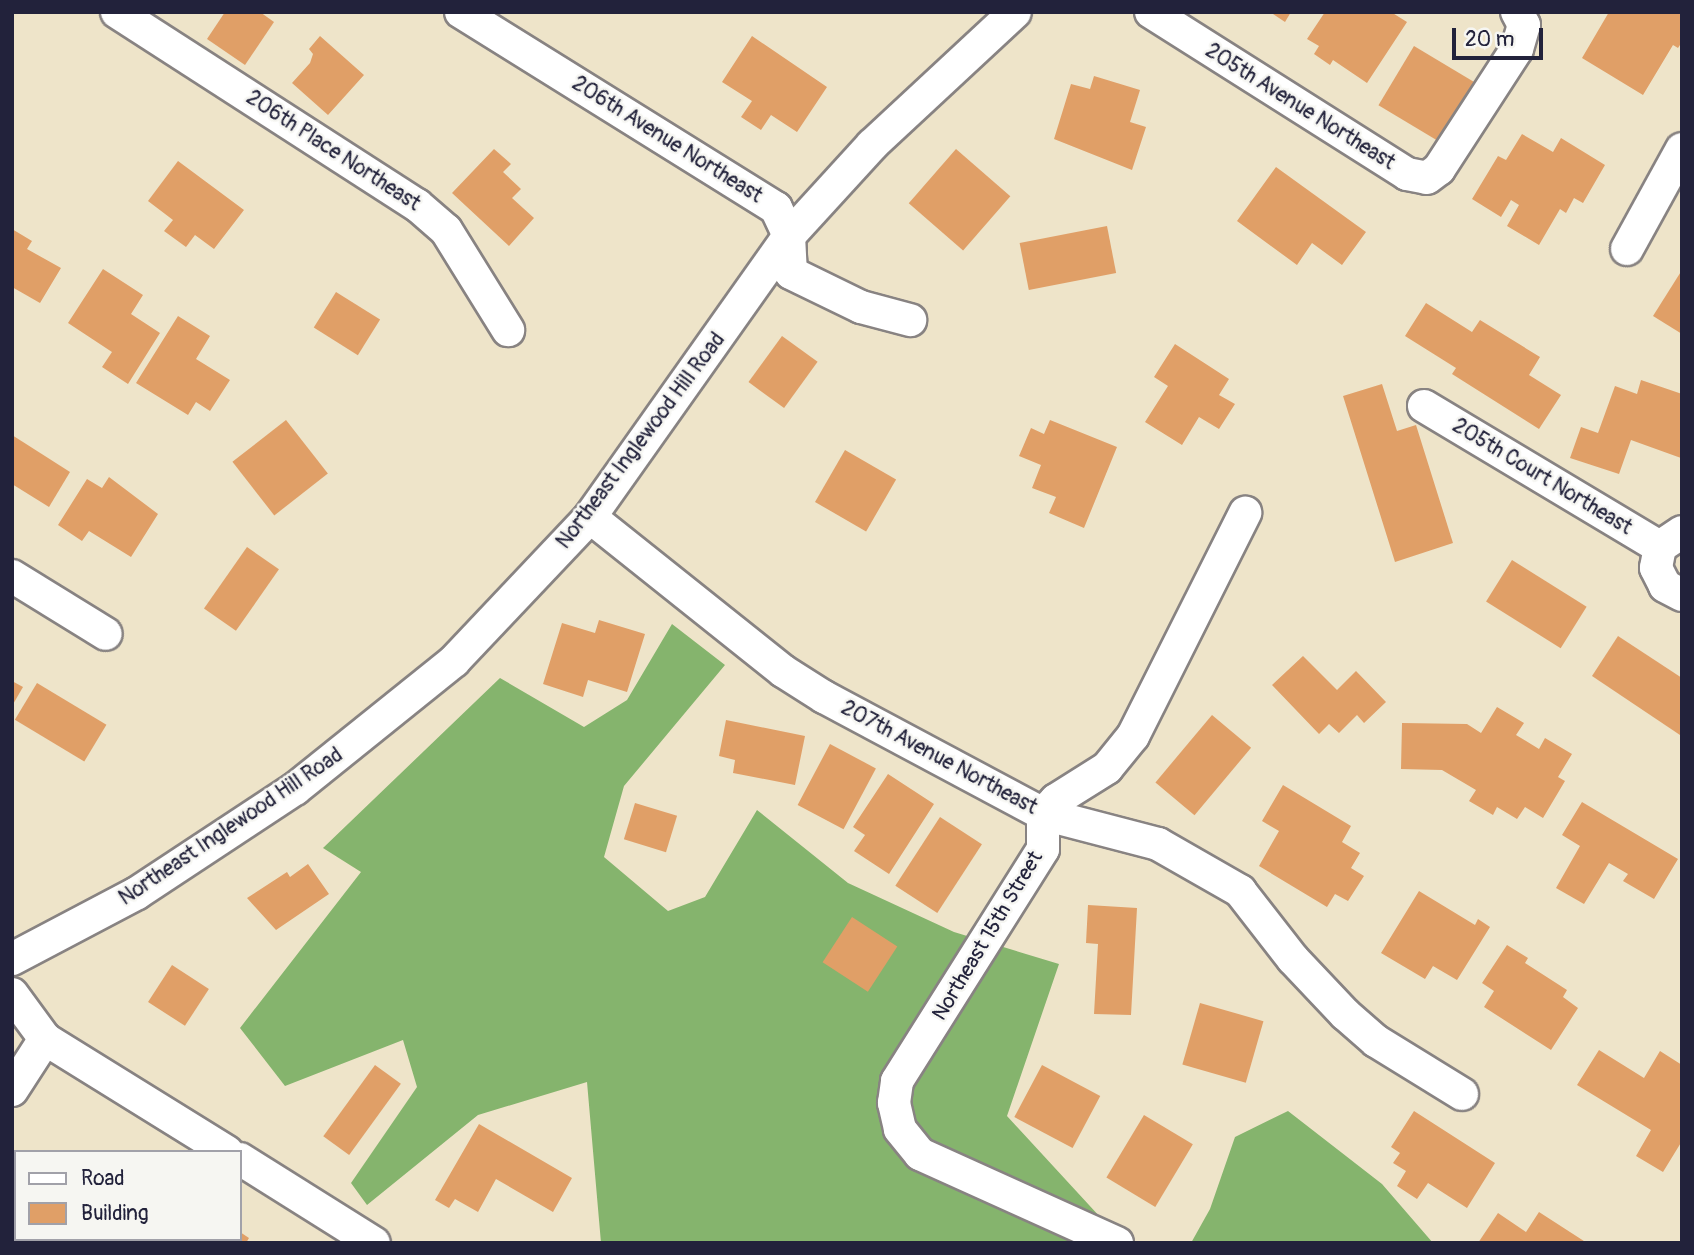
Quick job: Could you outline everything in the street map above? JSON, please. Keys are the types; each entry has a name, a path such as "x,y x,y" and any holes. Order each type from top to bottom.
{"street":[{"name":"206th Place Northeast","path":"117,12 417,205 446,230 508,330"},
{"name":"206th Avenue Northeast","path":"460,12 776,208 789,236 791,273 861,307 910,320"},
{"name":"Northeast Inglewood Hill Road","path":"12,959 137,893 295,789 363,737 454,661 590,517 789,236 872,145 1014,12"},
{"name":"205th Avenue Northeast","path":"1151,12 1407,174 1427,178 1439,169 1517,49 1524,25 1517,12"},
{"path":"1627,249 1682,149"},
{"name":"205th Court Northeast","path":"1424,406 1671,540 1659,578 1682,595"},
{"path":"1043,814 1056,800 1107,768 1133,736 1245,513"},
{"name":"207th Avenue Northeast","path":"590,517 783,671 1043,814 1158,844 1240,891 1319,989 1345,1014 1376,1041 1462,1094"},
{"path":"12,576 106,634"},
{"name":"Northeast 15th Street","path":"1043,814 1046,830 1037,861 897,1081 894,1103 900,1129 920,1154 1117,1243"},
{"path":"12,994 45,1039 224,1150"},
{"path":"12,1090 45,1039"},
{"path":"242,1160 374,1243"}],"green space":[{"path":"672,624 725,665 624,786 604,857 668,911 705,897 757,810 848,883 954,932 1059,964 1007,1116 1124,1243 601,1243 587,1082 478,1115 367,1205 351,1183 417,1087 403,1040 285,1086 240,1028 361,872 323,848 500,678 584,727 627,700"},
{"path":"1288,1111 1382,1184 1433,1243 1191,1243 1210,1209 1235,1137"}],"building":[{"path":"225,12 260,12 274,22 245,65 207,39"},
{"path":"1270,12 1291,12 1285,22"},
{"path":"1325,12 1391,12 1407,22 1367,83 1333,60 1330,65 1314,54 1319,46 1307,39"},
{"path":"1609,12 1682,12 1682,42 1678,48 1673,45 1643,95 1582,58"},
{"path":"320,36 364,75 328,115 292,83 310,63 313,54 309,49"},
{"path":"752,36 827,87 797,132 771,115 761,130 741,117 752,101 722,82"},
{"path":"1414,46 1477,84 1442,143 1378,105"},
{"path":"1094,76 1140,90 1130,122 1146,127 1132,170 1054,139 1071,84 1090,89"},
{"path":"1522,134 1553,152 1561,138 1605,165 1583,203 1574,198 1566,213 1560,209 1539,245 1507,226 1519,205 1511,200 1501,217 1472,199 1498,156 1506,160"},
{"path":"494,149 511,164 503,172 521,189 512,198 534,218 509,246 452,193"},
{"path":"956,149 1010,196 963,251 909,203"},
{"path":"178,161 244,210 214,249 195,235 186,247 164,231 173,220 148,201"},
{"path":"1276,167 1366,232 1342,265 1312,243 1297,265 1237,221"},
{"path":"1107,226 1116,273 1029,290 1020,243"},
{"path":"12,229 32,241 27,249 61,268 40,303 12,287"},
{"path":"103,269 143,295 131,314 160,333 128,384 102,367 112,352 68,323"},
{"path":"1682,270 1682,334 1653,316"},
{"path":"336,292 380,320 358,355 314,328"},
{"path":"1426,303 1472,332 1480,320 1540,357 1529,375 1561,395 1539,429 1452,374 1456,368 1405,336"},
{"path":"178,316 210,336 196,359 230,380 210,411 196,402 188,415 136,383"},
{"path":"782,336 818,362 784,408 748,382"},
{"path":"1175,344 1229,379 1219,395 1235,404 1219,429 1199,417 1182,445 1145,422 1168,386 1154,377"},
{"path":"1641,380 1682,394 1681,458 1631,440 1619,474 1570,458 1581,427 1598,433 1615,386 1637,394"},
{"path":"1382,384 1397,431 1416,425 1453,543 1395,562 1343,396"},
{"path":"286,420 328,474 274,515 232,462"},
{"path":"1050,420 1117,447 1084,528 1049,513 1056,497 1032,488 1041,465 1019,456 1031,428 1044,434"},
{"path":"12,435 70,472 49,507 12,484"},
{"path":"845,450 896,479 866,531 815,502"},
{"path":"109,477 158,514 131,557 89,531 82,541 58,525 87,479 102,488"},
{"path":"247,547 279,569 236,631 204,608"},
{"path":"1512,560 1587,607 1561,648 1486,602"},
{"path":"599,620 645,634 627,692 588,680 583,697 543,684 562,623 595,633"},
{"path":"1618,636 1682,678 1680,735 1592,676"},
{"path":"1303,656 1337,690 1356,671 1386,702 1364,723 1357,715 1339,733 1329,724 1319,734 1272,685"},
{"path":"12,681 23,687 12,706"},
{"path":"37,683 106,725 84,762 15,720"},
{"path":"1497,707 1524,723 1516,735 1539,749 1545,738 1572,754 1558,777 1565,781 1543,818 1525,807 1517,819 1497,807 1493,815 1469,801 1476,790 1442,770 1401,769 1402,723 1467,724 1481,733"},
{"path":"1212,715 1251,748 1195,815 1155,782"},
{"path":"726,720 805,736 795,785 733,773 735,760 719,756"},
{"path":"830,744 876,768 844,829 798,805"},
{"path":"888,774 934,804 889,874 854,851 865,835 853,827"},
{"path":"1283,785 1351,826 1342,842 1360,853 1351,868 1364,876 1348,901 1335,894 1327,907 1259,866 1279,831 1262,821"},
{"path":"1582,802 1678,859 1654,899 1623,881 1628,874 1609,863 1584,904 1556,888 1580,846 1562,835"},
{"path":"635,803 677,816 666,852 624,839"},
{"path":"940,817 982,844 937,913 895,886"},
{"path":"308,864 329,894 276,930 247,898 287,872 290,877"},
{"path":"1419,891 1475,925 1478,919 1490,927 1457,980 1433,966 1425,979 1381,953"},
{"path":"1088,905 1137,908 1131,1015 1094,1014 1098,944 1086,943"},
{"path":"852,917 897,946 868,992 823,962"},
{"path":"1507,945 1528,958 1525,963 1567,990 1563,997 1578,1008 1551,1050 1484,1007 1494,991 1482,983"},
{"path":"172,965 209,989 185,1026 148,1002"},
{"path":"1200,1003 1263,1021 1246,1083 1182,1065"},
{"path":"1599,1050 1644,1078 1660,1051 1682,1065 1682,1141 1663,1172 1636,1156 1651,1130 1577,1085"},
{"path":"375,1065 401,1084 349,1155 323,1136"},
{"path":"1042,1065 1100,1096 1073,1148 1014,1117"},
{"path":"1414,1111 1495,1163 1467,1208 1428,1183 1417,1199 1397,1186 1406,1171 1393,1163 1400,1153 1391,1147"},
{"path":"1144,1115 1193,1144 1155,1207 1106,1178"},
{"path":"479,1124 572,1178 553,1212 496,1179 478,1212 455,1199 449,1208 435,1200"},
{"path":"1539,1212 1587,1243 1478,1243 1498,1213 1526,1232"},
{"path":"242,1233 249,1238 246,1243 202,1241 242,1241"}]}
